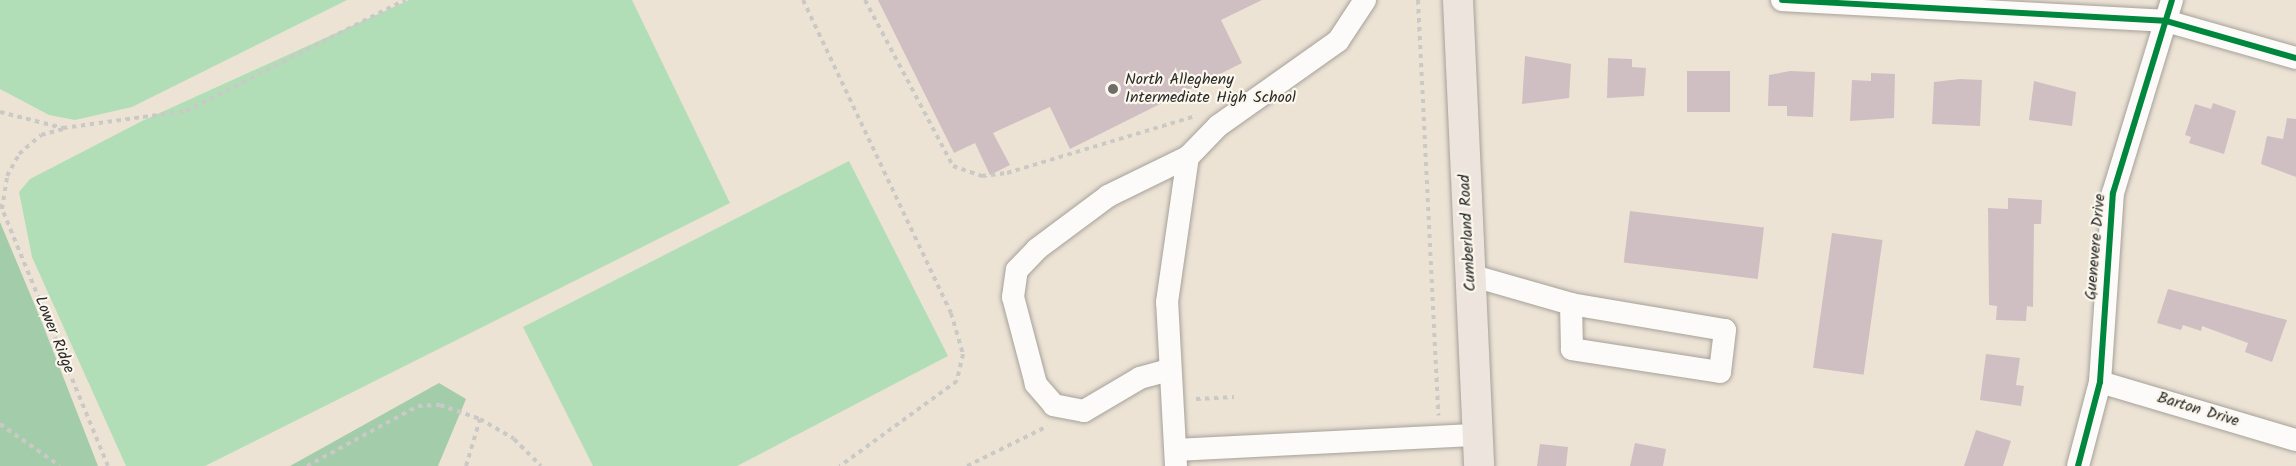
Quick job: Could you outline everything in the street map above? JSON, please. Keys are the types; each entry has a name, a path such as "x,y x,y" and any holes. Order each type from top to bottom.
{"main road":[{"name":"Cumberland Road","path":"1458,0 1479,466"}],"street":[{"path":"1169,370 1140,378 1084,411 1054,405 1036,384 1013,297 1017,270 1037,249 1108,196 1188,158 1238,111 1338,41 1365,0"},
{"path":"1782,0 2169,10 2296,58"},
{"name":"Guenevere Drive","path":"2078,466 2100,382 2113,193 2169,10"},
{"path":"1188,158 1167,302 1169,370 1176,458 1438,436 1477,435"},
{"path":"1470,275 1571,304 1725,330 1720,372 1572,349 1571,304"},
{"name":"Barton Drive","path":"2100,382 2296,440"}],"path":[{"path":"1,206 7,176 19,154 41,135 63,128 186,111 405,0"},
{"path":"803,0 951,313 963,354 957,381 840,466"},
{"path":"865,0 941,152 952,166 982,176 1050,162 1211,112 1238,111"},
{"path":"1418,0 1438,436"},
{"path":"0,112 63,128"},
{"path":"307,466 418,406 440,405 480,419 514,439 541,466"},
{"path":"466,466 480,419"},
{"path":"0,424 60,466"}],"green space":[{"path":"0,0 347,0 132,107 75,120 49,115 0,89"},
{"path":"409,0 632,0 730,203 205,466 126,466 32,257 19,192 30,179 142,121"},
{"path":"849,161 948,356 737,466 593,466 523,327"},
{"path":"0,222 41,320 98,466 0,466"},
{"path":"439,383 466,399 438,466 290,466"}],"building":[{"name":"North Allegheny Intermediate High School","path":"878,0 1262,0 1221,20 1242,63 1070,149 1050,107 993,133 1010,165 990,175 975,143 954,153"},
{"path":"1525,56 1571,64 1569,98 1522,104"},
{"path":"1608,58 1632,59 1632,67 1646,68 1644,96 1607,98"},
{"path":"1687,71 1730,71 1730,112 1687,112"},
{"path":"1790,71 1815,72 1813,117 1787,116 1787,106 1768,106 1769,75"},
{"path":"1871,73 1895,74 1894,118 1850,121 1852,80 1871,81"},
{"path":"1960,79 1982,80 1980,126 1932,124 1934,82"},
{"path":"2034,81 2076,92 2072,126 2029,120"},
{"path":"2213,103 2236,111 2224,154 2189,143 2191,137 2185,135 2195,104 2211,109"},
{"path":"2287,118 2296,119 2296,177 2261,164 2267,136 2283,139"},
{"path":"2008,198 2042,200 2041,224 2034,224 2033,307 2027,306 2026,321 1996,320 1997,306 1989,305 1988,208 2008,209"},
{"path":"1630,211 1764,227 1758,279 1624,263"},
{"path":"1832,233 1883,240 1864,375 1813,368"},
{"path":"2168,289 2287,320 2272,362 2245,352 2248,343 2202,326 2201,331 2183,325 2181,330 2157,323"},
{"path":"1986,354 2020,358 2016,385 2024,386 2021,406 1980,400"},
{"path":"1976,430 2011,441 2003,466 1964,466"},
{"path":"1635,443 1666,449 1663,466 1630,466"},
{"path":"1540,444 1568,447 1566,466 1537,466"}],"cycle path":[{"path":"1782,0 2166,21 2296,58"},
{"path":"2078,466 2100,382 2113,193 2172,0"}],"place":[{"name":"North Allegheny Intermediate High School","path":"1113,89"}]}
